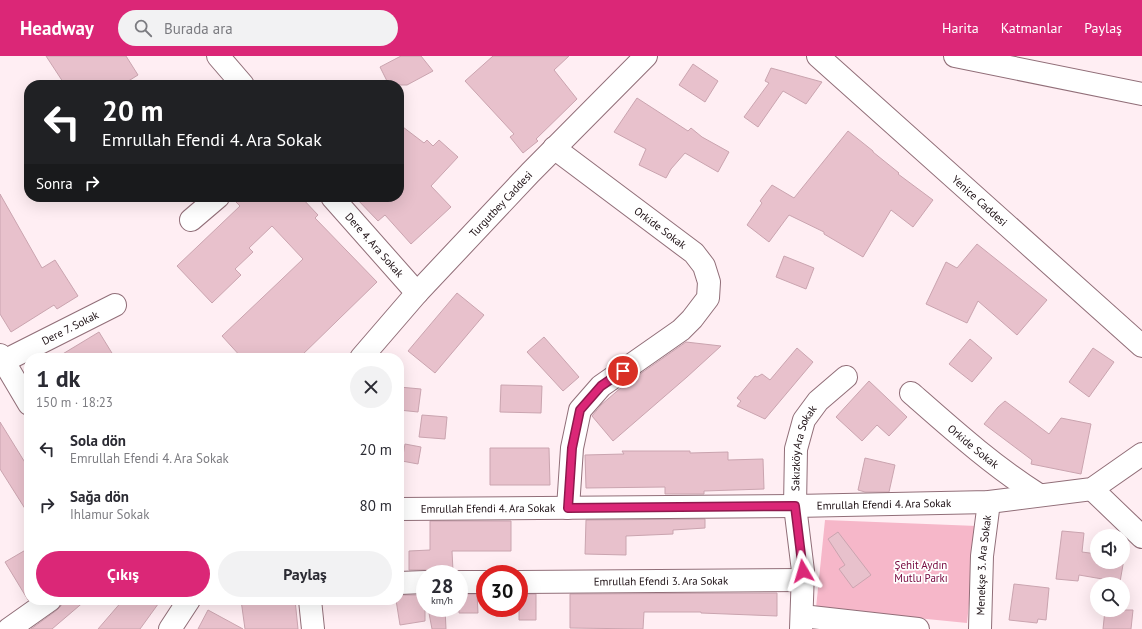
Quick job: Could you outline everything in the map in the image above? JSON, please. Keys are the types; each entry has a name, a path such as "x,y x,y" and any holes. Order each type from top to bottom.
{"street":[{"path":"218,56 239,80"},
{"name":"Turgutbey Caddesi","path":"365,353 417,293 554,148 646,56"},
{"path":"955,56 1142,94"},
{"name":"Yenice Caddesi","path":"816,58 1142,346"},
{"name":"Orkide Sokak","path":"554,148 694,254 704,266 709,282 708,298 692,319 681,330 601,386 580,410 572,448 568,508"},
{"path":"191,220 212,202"},
{"name":"Dere 4. Ara Sokak","path":"336,202 417,293"},
{"name":"Dere 7. Sokak","path":"30,353 115,305"},
{"name":"Dere 7. Sokak","path":"4,368 24,357"},
{"path":"4,368 24,397"},
{"name":"Sakızköy Ara Sokak","path":"802,622 803,571 795,506 796,449 804,420 818,401 846,377"},
{"name":"Orkide Sokak","path":"911,393 943,421 1020,483 1039,495"},
{"name":"Emrullah Efendi 4. Ara Sokak","path":"404,509 795,506 989,502 1092,489 1142,454"},
{"path":"1092,489 1142,537"},
{"name":"Menekşe 3. Ara Sokak","path":"980,629 982,556 989,502"},
{"name":"Emrullah Efendi 3. Ara Sokak","path":"528,582 803,580"},
{"path":"404,583 416,582"},
{"path":"9,629 43,605"},
{"path":"170,629 186,605"},
{"path":"311,605 313,629"},
{"path":"802,622 918,629"}],"green space":[{"name":"Şehit Aydın Mutlu Parkı","path":"825,520 977,526 967,623 816,608"}],"building":[{"path":"46,56 126,56 138,75 130,80 62,80"},
{"path":"401,56 421,56 433,71 407,85 404,85 404,80 386,80 380,67"},
{"path":"493,56 569,56 554,70 577,99 536,139 538,141 523,153 510,137 514,134 465,81"},
{"path":"693,64 718,81 705,102 679,85"},
{"path":"771,68 822,82 806,104 783,91 758,127 744,117 769,83 765,81"},
{"path":"637,98 688,131 691,128 702,137 729,152 718,172 685,153 671,169 666,178 639,165 646,149 614,132"},
{"path":"404,128 424,143 427,140 433,146 439,140 458,157 431,186 451,207 411,244 385,215 378,221 360,202 404,202"},
{"path":"848,131 899,173 898,174 933,200 913,227 891,210 863,257 824,234 824,232 789,215 769,242 747,225 762,203 760,201 772,185 794,198"},
{"path":"0,194 42,268 55,260 78,296 57,309 54,305 11,332 0,314"},
{"path":"236,202 306,202 318,215 315,218 377,282 304,353 237,353 222,336 303,259 272,226 249,248 253,252 235,269 241,275 212,303 177,266 240,206"},
{"path":"977,244 1047,300 1017,335 978,301 967,323 926,304 946,262 957,268"},
{"path":"784,256 814,268 806,289 776,277"},
{"path":"457,293 484,315 435,373 408,351"},
{"path":"99,332 112,353 64,353"},
{"path":"544,337 579,377 563,391 527,352"},
{"path":"970,339 992,358 972,382 949,364"},
{"path":"686,342 721,346 613,441 592,416 601,405 623,386"},
{"path":"797,348 813,362 765,419 737,406 741,401 737,398 755,376 757,377 762,374 770,380"},
{"path":"1093,348 1114,362 1089,397 1069,382"},
{"path":"869,381 907,417 889,436 877,425 862,441 836,417"},
{"path":"501,385 542,386 541,413 500,412"},
{"path":"404,387 421,389 418,412 404,411"},
{"path":"1005,401 1049,434 1061,418 1091,424 1081,474 1031,464 1032,460 984,424"},
{"path":"422,415 447,417 445,439 419,437"},
{"path":"0,422 24,461 24,507 0,469"},
{"path":"405,444 421,447 418,464 404,461"},
{"path":"490,448 549,448 550,485 490,485"},
{"path":"622,451 690,451 690,453 728,452 728,460 763,459 764,489 704,491 704,494 665,494 665,487 586,488 585,455 624,454"},
{"path":"865,458 895,465 889,492 865,492 858,490"},
{"path":"705,519 705,528 673,530 673,534 626,536 626,555 585,554 586,520"},
{"path":"430,521 511,521 511,551 452,551 453,565 416,565 416,570 409,570 409,551 430,550"},
{"path":"1062,531 1084,533 1082,552 1090,553 1090,569 1122,569 1121,577 1091,577 1079,575 1078,581 1056,579"},
{"path":"838,532 871,575 853,588 839,569 845,565 828,539"},
{"path":"24,551 24,593 5,562"},
{"path":"1014,584 1049,588 1046,620 1038,619 1037,623 1009,620"},
{"path":"777,593 777,616 701,612 644,612 643,629 570,628 570,594"},
{"path":"468,594 476,594 476,613 468,613"},
{"path":"528,594 536,594 536,620 519,620 519,617 528,617"},
{"path":"404,595 416,595 416,617 425,617 425,621 400,625 397,605 404,605"},
{"path":"80,605 52,629 31,629 57,610 61,606"},
{"path":"119,605 157,605 140,629 98,629"},
{"path":"242,605 296,605 298,629 245,629"},
{"path":"208,610 243,629 198,629"},
{"path":"1130,610 1133,610 1131,629 1103,629 1104,617 1130,617"},
{"path":"430,617 445,617 446,629 432,629"}],"route":[{"path":"623,371 601,386 580,410 572,448 568,508 795,506 803,571"}]}
